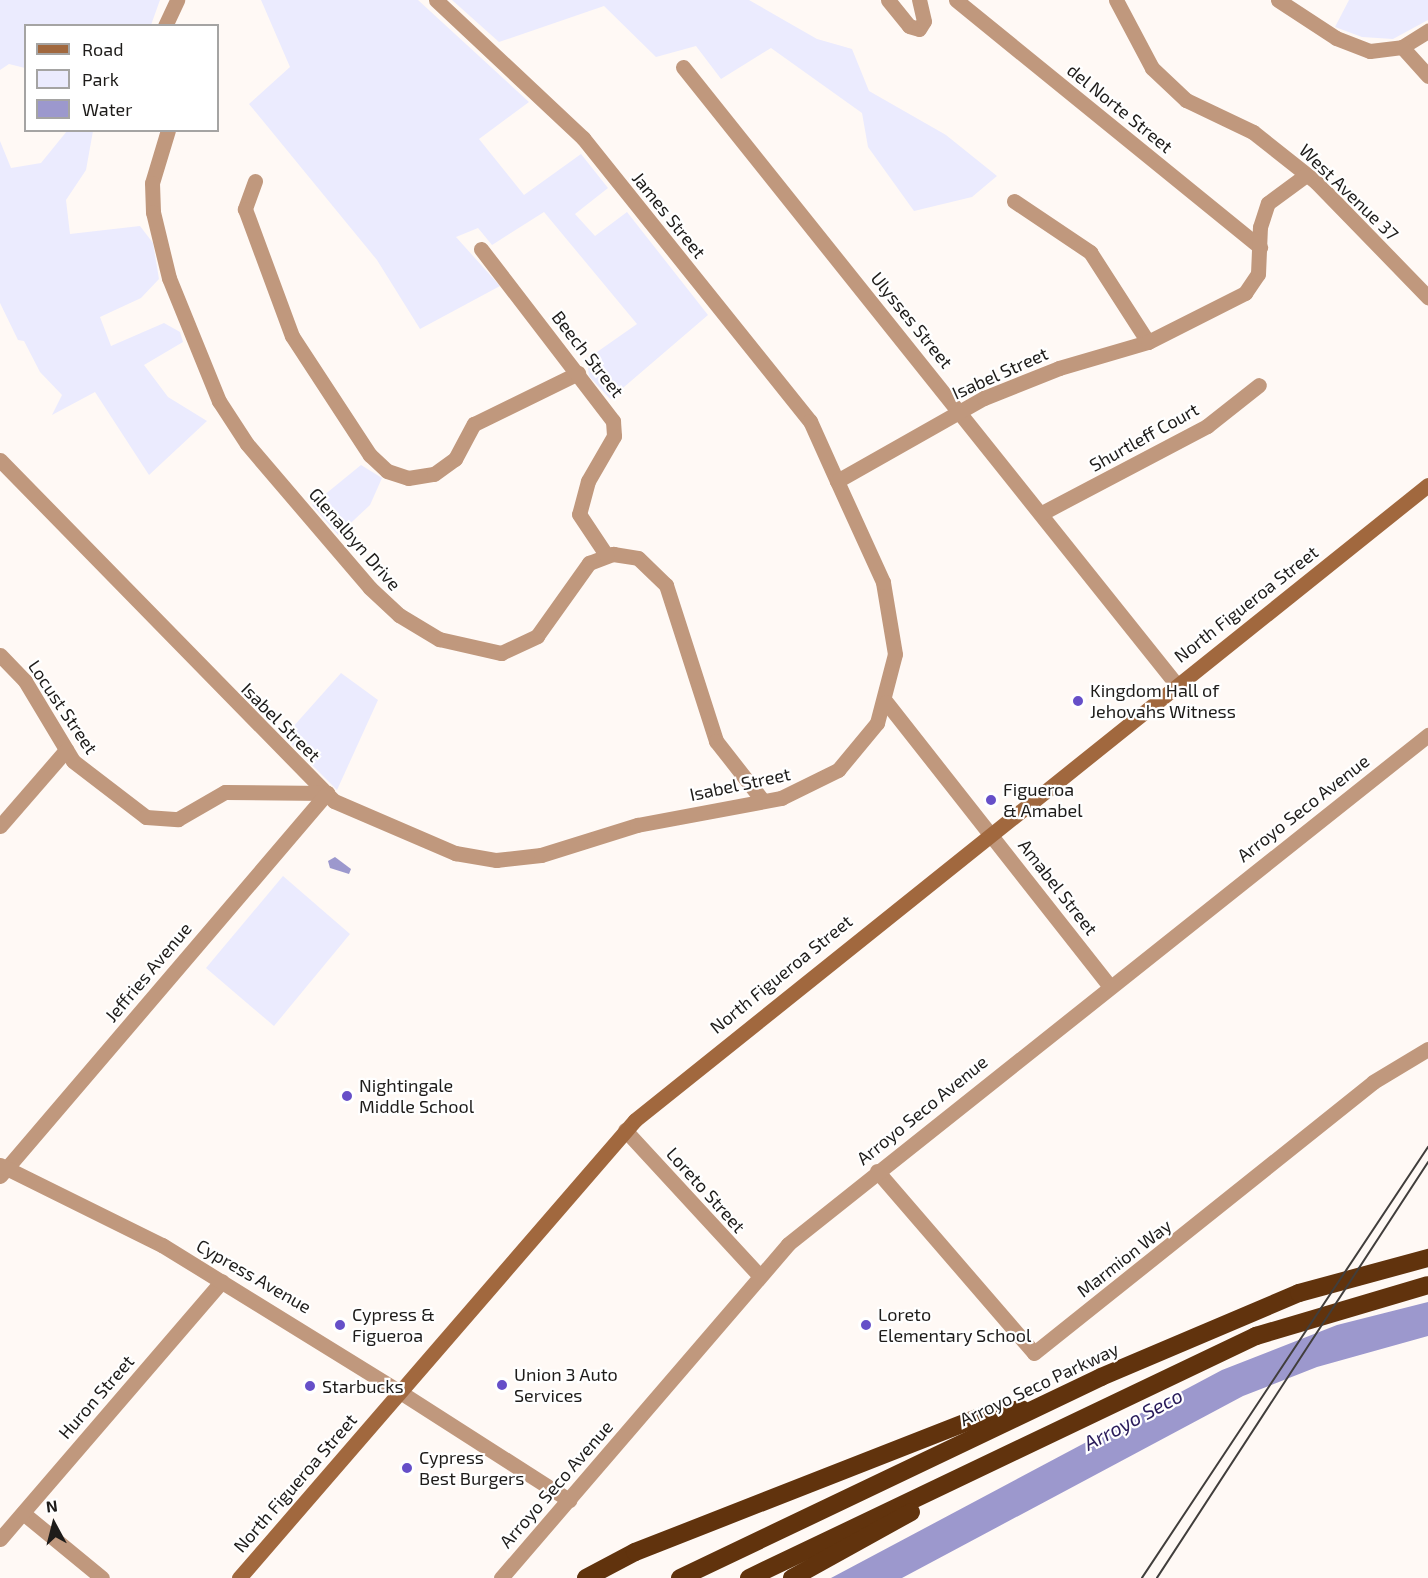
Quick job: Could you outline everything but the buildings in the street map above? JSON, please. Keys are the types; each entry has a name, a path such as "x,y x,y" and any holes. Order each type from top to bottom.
{"highway":[{"name":"Arroyo Seco Parkway","path":"680,1578 1042,1405 1299,1293 1428,1258"},
{"path":"749,1578 1083,1416 1256,1336 1428,1286"},
{"path":"586,1578 635,1552 987,1414 1042,1405"},
{"path":"792,1578 1083,1416"}],"main road":[{"name":"North Figueroa Street","path":"239,1578 625,1130 990,832 1428,485"}],"street":[{"path":"166,24 177,0"},
{"name":"James Street","path":"436,0 583,138 810,421 837,481"},
{"path":"888,0 909,26 919,29 924,21 920,0"},
{"name":"del Norte Street","path":"956,0 1260,247"},
{"name":"West Avenue 37","path":"1116,0 1152,68 1186,100 1253,132 1306,175 1428,297"},
{"path":"1278,0 1355,47 1402,46 1428,31"},
{"path":"1402,46 1428,76"},
{"name":"Ulysses Street","path":"683,66 1176,684"},
{"name":"Glenalbyn Drive","path":"167,132 152,183 153,212 169,278 219,401 247,444 381,600 439,639 501,653 537,636 579,573 607,556"},
{"name":"Isabel Street","path":"1,463 327,793 455,853 496,860 541,855 637,825 801,792 838,770 866,741 886,702 895,654 890,606 837,481 960,411 1021,382 1148,342 1245,293 1258,274 1268,203 1306,175"},
{"path":"255,181 245,209 292,336 370,455 387,471 408,478 434,474 455,459 474,424 578,373"},
{"path":"1014,201 1090,252 1148,342"},
{"name":"Beech Street","path":"481,249 613,421 614,436 588,481 579,514 607,556"},
{"name":"Shurtleff Court","path":"1041,513 1207,426 1259,385"},
{"path":"607,556 636,557 660,574 716,741 763,801"},
{"name":"Locust Street","path":"0,655 31,689 66,750 116,798 155,820 178,819 225,792 327,793"},
{"name":"Amabel Street","path":"886,702 1109,985"},
{"name":"Arroyo Seco Avenue","path":"501,1578 788,1244 1109,985 1428,735"},
{"path":"0,826 66,750"},
{"name":"Jeffries Avenue","path":"2,1170 327,793"},
{"name":"Marmion Way","path":"877,1172 1034,1353 1373,1082 1428,1049"},
{"name":"Loreto Street","path":"625,1130 759,1275"},
{"name":"Cypress Avenue","path":"2,1170 162,1245 400,1392 568,1500"},
{"name":"Huron Street","path":"0,1539 222,1281"},
{"path":"23,1513 102,1578"}],"green space":[{"path":"0,0 160,0 151,24 24,24 24,68 9,64 0,70"},
{"path":"261,0 418,0 529,102 479,139 524,195 581,154 608,188 575,214 595,236 627,212 708,315 610,399 589,376 587,359 637,324 544,212 492,245 478,228 456,237 500,286 420,329 377,260 249,104 290,67"},
{"path":"452,0 749,0 817,39 852,49 869,91 946,135 997,176 972,197 914,211 868,147 862,113 771,48 721,79 696,46 656,57 604,6 499,42"},
{"path":"1349,0 1428,0 1428,20 1393,39 1362,37 1335,27"},
{"path":"66,132 93,132 86,170 66,200 70,234 140,226 153,243 159,279 141,298 100,317 111,346 164,323 180,332 183,342 144,365 168,397 207,421 149,475 95,392 52,415 62,395 40,372 24,341 18,340 0,303 0,141 11,168 41,163"},
{"path":"361,465 382,478 370,505 338,535 312,505"},
{"path":"341,673 378,700 337,790 284,737"},
{"path":"283,876 350,934 274,1026 206,968"}],"water":[{"path":"335,857 351,869 349,874 330,868 328,861"},
{"name":"Arroyo Seco","path":"1428,1302 1428,1336 1317,1367 1243,1396 902,1578 831,1578 1222,1370 1337,1325"}],"tram line":[{"path":"1142,1578 1428,1147"},
{"path":"1157,1578 1428,1163"}],"place":[{"name":"Kingdom Hall of Jehovahs Witness","path":"1078,701"},
{"name":"Figueroa & Amabel","path":"991,800"},
{"name":"Nightingale Middle School","path":"347,1096"},
{"name":"Cypress & Figueroa","path":"340,1325"},
{"name":"Loreto Elementary School","path":"866,1325"},
{"name":"Union 3 Auto Services","path":"502,1385"},
{"name":"Starbucks","path":"310,1386"},
{"name":"Cypress Best Burgers","path":"407,1468"}]}
